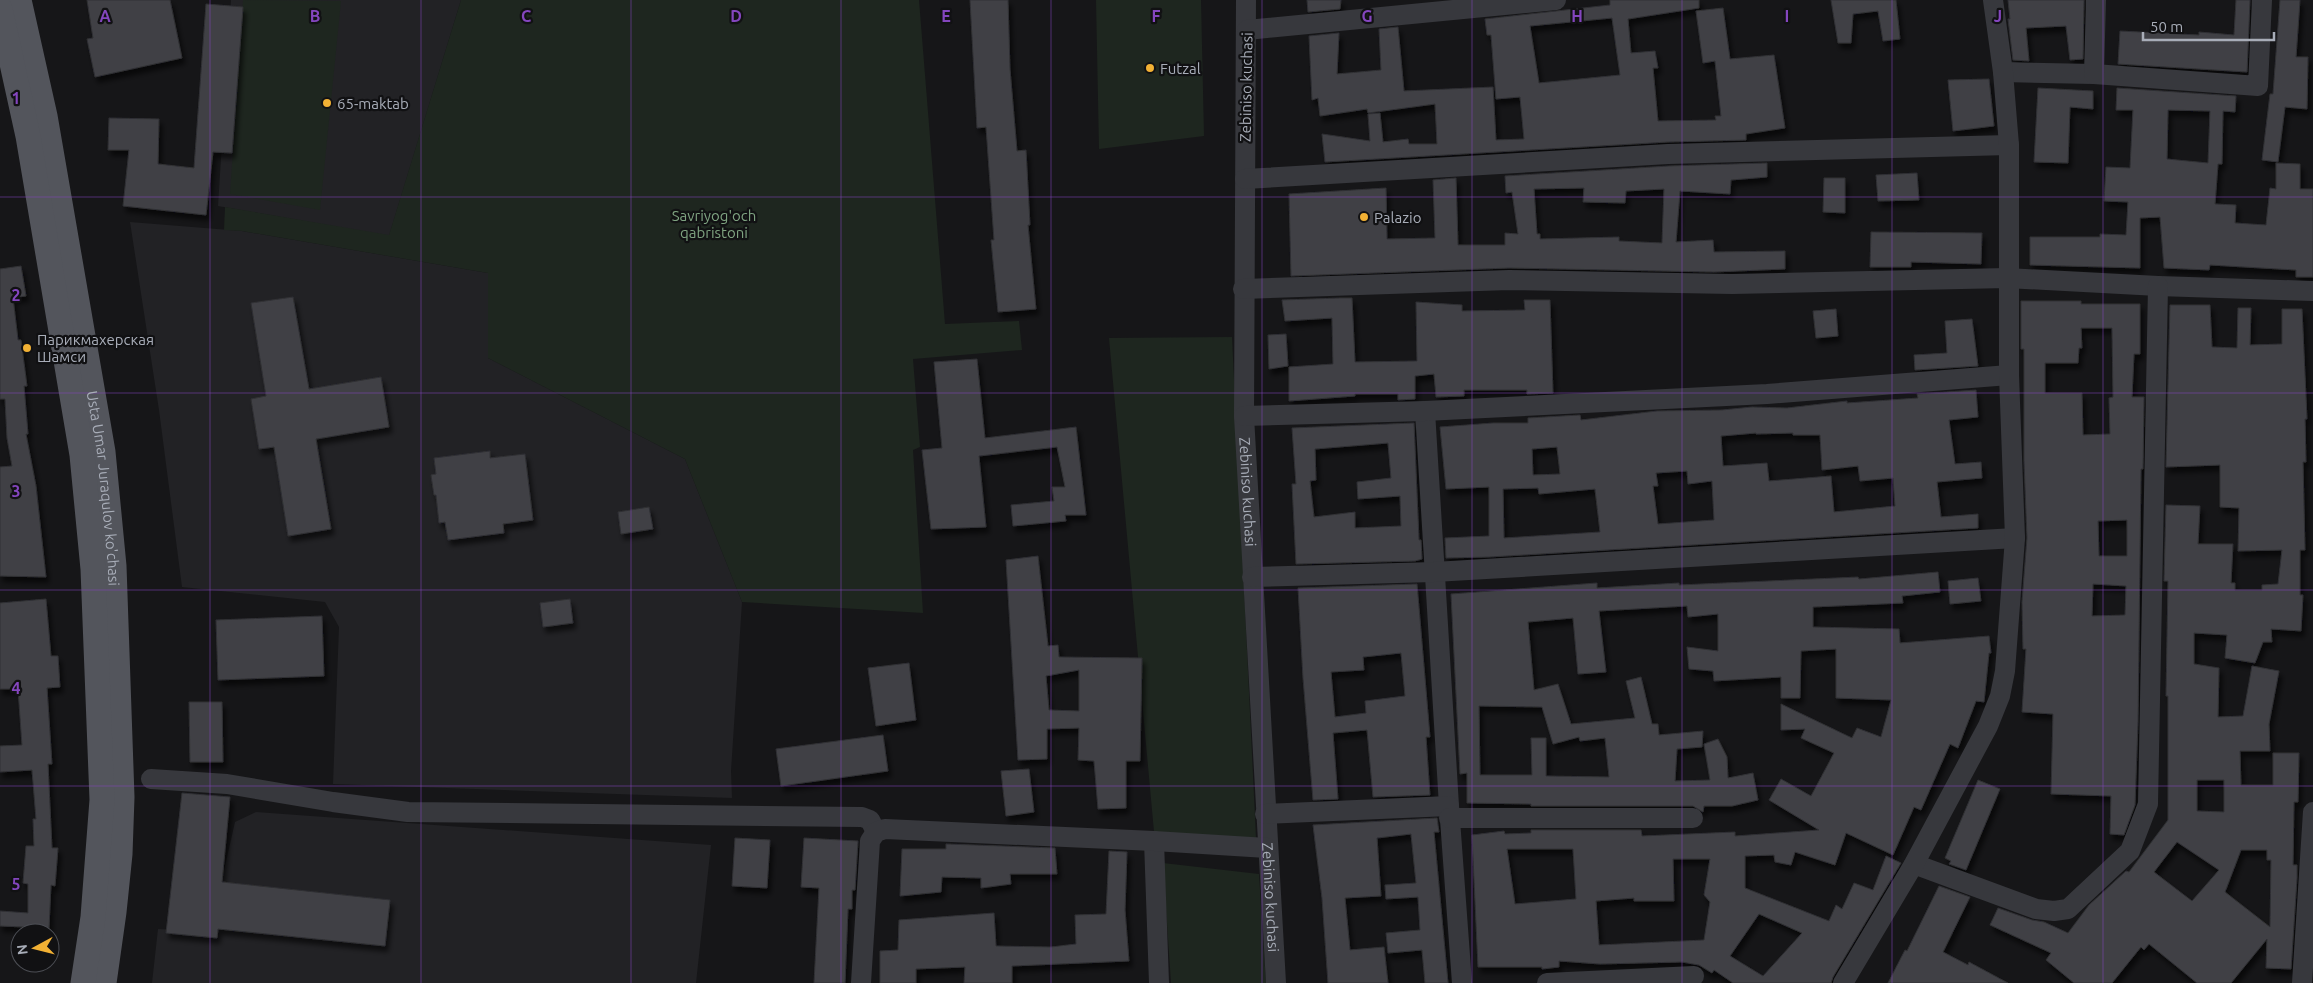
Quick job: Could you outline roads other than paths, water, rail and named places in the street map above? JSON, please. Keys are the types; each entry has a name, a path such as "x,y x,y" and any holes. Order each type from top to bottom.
{"main road":[{"name":"Usta Umar Juraqulov ko'chasi","path":"19,0 45,116 100,433 112,547 118,643 122,797 120,854 104,983"},
{"name":"Usta Umar Juraqulov ko'chasi","path":"0,9 28,136 82,455 93,569 102,800 94,907 83,983"}],"street":[{"name":"Zebiniso kuchasi","path":"1246,0 1244,416 1276,983"},
{"path":"1246,30 1556,0"},
{"path":"1843,983 1914,864 1988,726 2000,696 2005,671 2015,538 2007,278 2009,145 2003,72 1993,0"},
{"path":"2094,74 2096,0"},
{"path":"2003,72 2094,74 2258,86 2262,0"},
{"path":"1245,179 1668,154 2009,145"},
{"path":"1244,289 1509,280 1732,284 2007,278 2158,286 2313,291"},
{"path":"1914,864 2036,909 2054,911 2068,909 2130,851 2148,804 2158,286"},
{"path":"1244,416 1425,411 1767,394 2009,376"},
{"path":"1425,411 1449,812 1462,983"},
{"path":"1252,577 1434,572 2015,538"},
{"path":"151,778 227,784 333,802 408,812 862,817 870,820 876,832"},
{"path":"1265,814 1449,812 1693,818"},
{"path":"2302,983 2313,812"},
{"path":"861,983 870,840 876,832 885,828 1267,848"},
{"path":"1154,841 1159,983"},
{"path":"1547,983 1694,976"}],"place":[{"name":"Futzal","path":"1150,68"},
{"name":"65-maktab","path":"327,103"},
{"name":"Palazio","path":"1364,217"},
{"name":"Парикмахерская Шамси","path":"27,348"}],"park label":[{"name":"Savriyog'och qabristoni","path":"714,224"}]}
